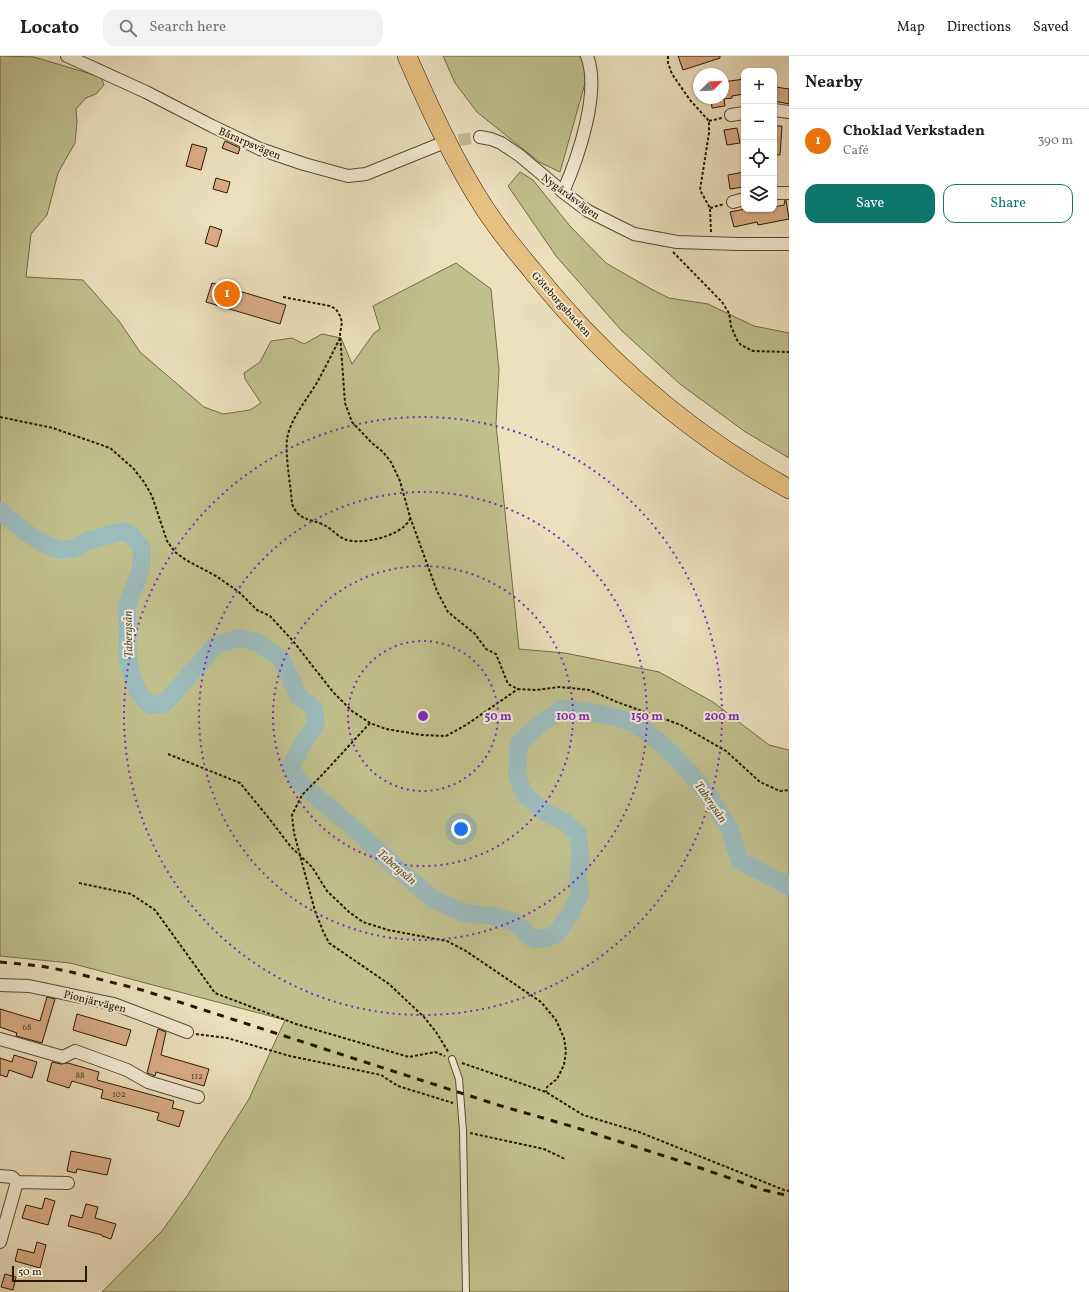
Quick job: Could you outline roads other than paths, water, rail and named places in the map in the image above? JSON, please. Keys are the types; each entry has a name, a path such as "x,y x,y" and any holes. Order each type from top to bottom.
{"highway":[{"name":"Göteborgsbacken","path":"407,56 439,127 461,168 486,209 513,248 570,315 625,371 659,401 729,452 789,489"},
{"name":"Göteborgsbacken","path":"419,56 451,125 473,166 497,205 552,278 584,314 630,360 682,405 741,447 789,475"}],"street":[{"name":"Bårarpsvägen","path":"67,56 146,92 260,149 304,164 348,176 366,174 440,144"},
{"path":"563,192 573,169 591,98 591,70 588,56"},
{"path":"777,110 789,112"},
{"path":"731,115 741,113"},
{"name":"Nygårdsvägen","path":"480,137 501,143 519,155 588,211 634,234 677,242 711,244 789,244"},
{"path":"777,193 789,193"},
{"name":"Pionjärvägen","path":"0,985 29,986 114,1004 187,1032"},
{"path":"0,1039 63,1057 75,1051 127,1070 148,1082 198,1096"},
{"path":"0,1176 12,1177 17,1182 68,1183"},
{"path":"0,1242 17,1182"}],"lane":[{"path":"452,1059 459,1079 463,1131 466,1292"}],"waterway":[{"name":"Tabergsån","path":"0,511 24,531 41,542 58,550 73,549 87,541 124,531 132,536 142,548 141,568 127,607 128,660 138,692 150,705 164,704 216,645 239,638 257,642 281,659 298,696 314,708 316,724 290,767 298,780 433,899 464,913 492,916 512,921 522,928 528,936 534,939 547,938 556,934 570,914 580,895 578,877 580,857 578,834 565,822 545,812 524,794 517,775 519,744 538,725 562,709 620,718 636,725 649,734 688,770 710,798 728,826 740,861 789,886"}],"tunnel":[{"path":"441,143 480,137"}],"railway":[{"path":"0,962 41,966 142,990 498,1105 574,1127 683,1162 764,1190 789,1196"}],"place":[{"name":"Choklad Verkstaden","path":"227,294"}]}
